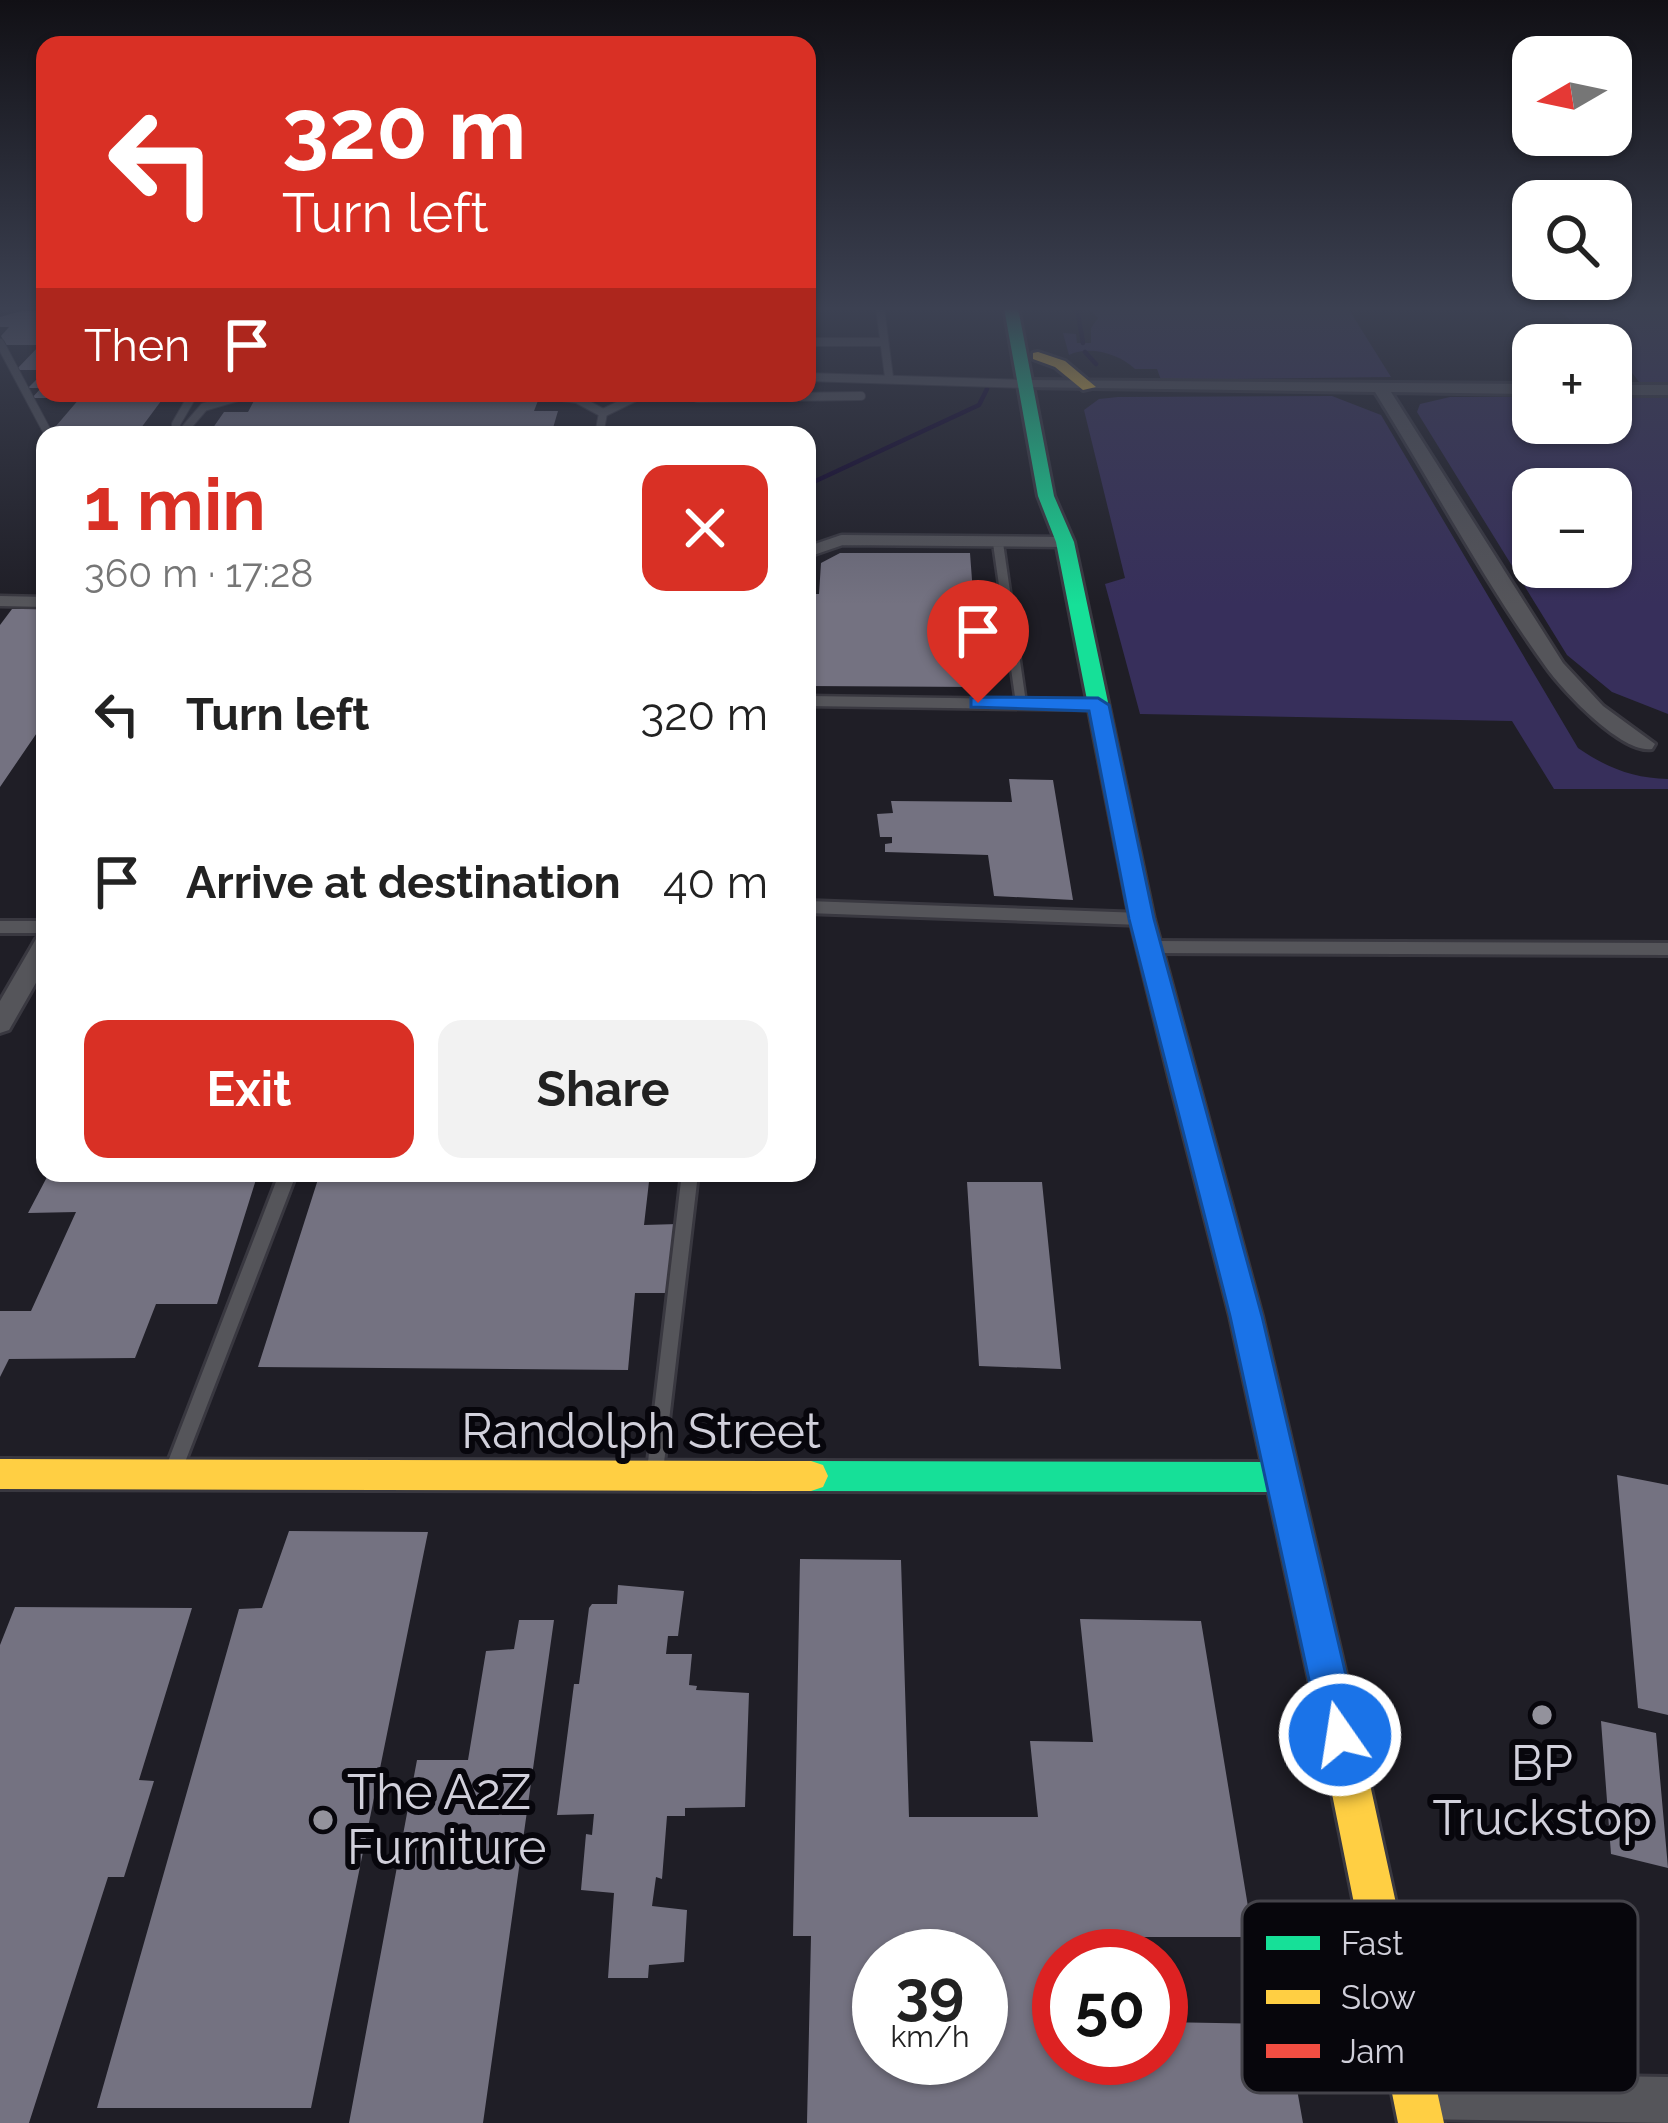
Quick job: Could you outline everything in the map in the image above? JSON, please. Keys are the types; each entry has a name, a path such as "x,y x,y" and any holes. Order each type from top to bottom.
{"main road":[{"path":"1041,407 1046,496 1065,542 1142,919 1246,1316 1374,1901"},
{"name":"Randolph Street","path":"0,1474 1282,1478"}],"street":[{"path":"1392,407 1555,666 1596,710 1644,745"},
{"path":"0,1024 36,961"},
{"path":"1419,2110 1668,2100"}],"lane":[{"path":"597,407 603,413"},
{"path":"603,413 615,407"},
{"path":"601,426 603,413"},
{"path":"816,549 842,540 1065,542"},
{"path":"998,543 1021,703"},
{"path":"0,601 36,602"},
{"path":"816,701 1098,705"},
{"path":"816,907 1142,919"},
{"path":"0,927 36,927"},
{"path":"1150,947 1668,949"},
{"path":"172,1474 285,1182"},
{"path":"655,1476 689,1182"}],"shaded area":[{"path":"1361,407 1381,415 1578,748 1621,771 1668,779 1668,789 1554,789 1512,721 1140,714 1105,584 1125,578 1084,410"},
{"path":"1419,407 1512,407 1512,444 1632,444 1632,407 1668,407 1668,714 1612,692 1567,655 1526,588 1632,588 1632,468 1512,468 1512,566 1417,412"}],"building":[{"path":"72,407 157,407 142,426 56,426"},
{"path":"251,407 536,407 534,411 558,411 554,426 214,426 224,412 248,412"},
{"path":"840,553 970,553 980,687 816,686 816,594 821,563"},
{"path":"12,609 36,609 36,734 0,787 0,625"},
{"path":"1009,779 1053,780 1073,900 994,896 988,855 885,852 892,837 880,837 877,814 893,813 891,801 1012,802"},
{"path":"44,1182 255,1182 217,1304 156,1304 135,1358 9,1359 0,1377 0,1311 31,1311 76,1212 28,1213"},
{"path":"317,1182 649,1182 644,1225 678,1224 672,1293 635,1293 628,1370 258,1367"},
{"path":"967,1182 1042,1182 1061,1369 979,1366"},
{"path":"1617,1475 1668,1485 1668,1715 1638,1708"},
{"path":"289,1531 428,1532 311,2108 97,2108 239,1609 262,1608"},
{"path":"800,1559 901,1560 909,1817 1038,1817 1030,1741 1093,1742 1080,1619 1201,1621 1247,1901 1242,1901 1242,1937 1188,1937 1188,1929 1032,1929 1032,2085 1188,2085 1188,2022 1242,2023 1242,2093 1298,2093 1303,2123 807,2123 811,1936 793,1936"},
{"path":"618,1585 684,1591 678,1636 668,1636 666,1654 692,1654 689,1685 697,1686 696,1690 749,1693 745,1807 685,1808 685,1816 667,1816 662,1879 656,1877 652,1906 687,1910 684,1962 649,1965 648,1978 608,1978 614,1893 581,1890 586,1834 592,1835 594,1814 557,1815 589,1608 617,1604"},
{"path":"15,1607 192,1608 139,1780 154,1781 124,1877 108,1877 29,2123 0,2123 0,1645"},
{"path":"519,1620 554,1620 483,2123 349,2123 417,1760 468,1760 486,1651 514,1649"},
{"path":"1601,1721 1656,1733 1668,1868 1611,1854"}],"waterway":[{"path":"816,481 975,407"}],"traffic: fast":[{"path":"1029,407 1046,496 1065,542 1142,919 1184,1081"},
{"path":"811,1476 1282,1477"}],"traffic: slow":[{"path":"0,1474 811,1476"},
{"path":"1328,1679 1374,1901"},
{"path":"1415,2093 1421,2123"}],"traffic: jam":[{"path":"1184,1081 1246,1316 1328,1679"}],"place":[{"name":"BP Truckstop","path":"1542,1715"},
{"name":"The A2Z Furniture","path":"323,1820"}],"route":[{"path":"978,703 1098,705 1142,919 1246,1316 1340,1735"}]}
